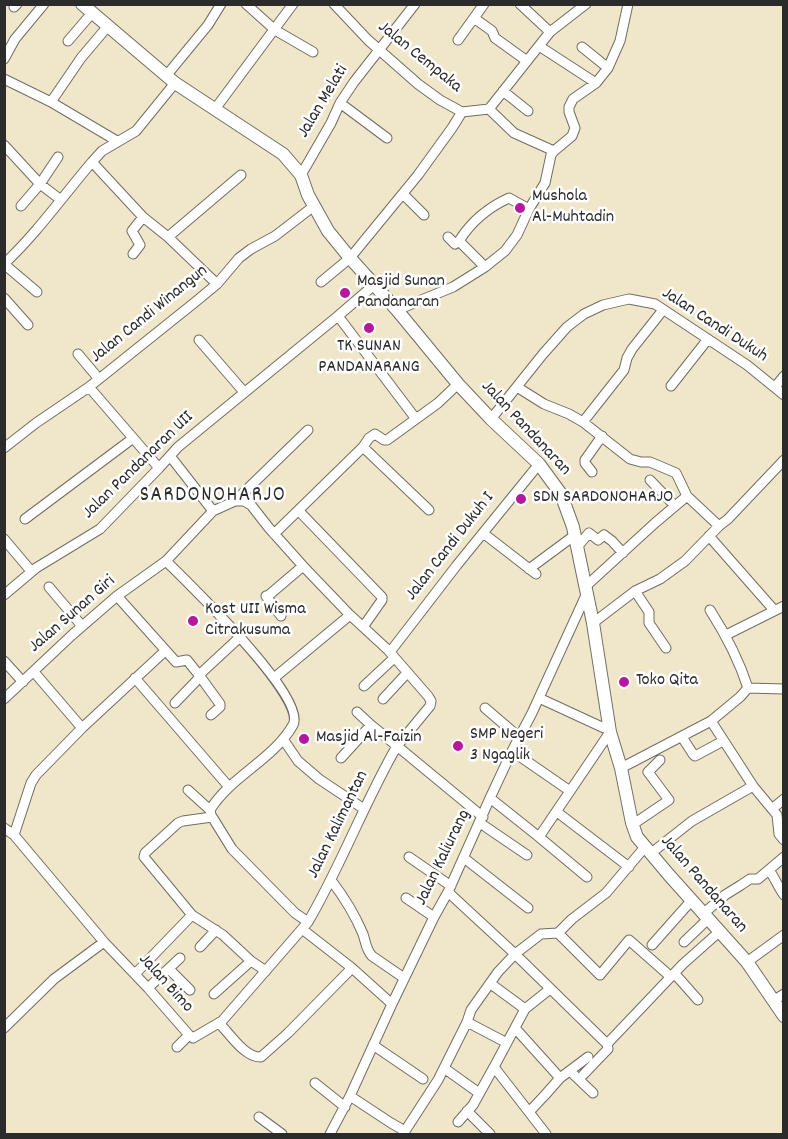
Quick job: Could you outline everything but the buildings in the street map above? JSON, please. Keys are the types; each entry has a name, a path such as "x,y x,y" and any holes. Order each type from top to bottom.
{"main road":[{"name":"Jalan Pandanaran","path":"82,4 170,79 283,154 301,175 308,195 328,231 350,258 397,310 458,384 538,464 561,494 576,541 593,623 607,730 621,768 632,825 637,837 778,997 783,1016"}],"street":[{"path":"4,59 15,39 44,4"},
{"path":"37,292 4,264 25,244 102,151 136,131 221,4"},
{"path":"246,4 275,30 313,52"},
{"path":"215,109 293,4"},
{"name":"Jalan Cempaka","path":"334,4 379,48 425,89 446,104 462,112 489,109"},
{"name":"Jalan Melati","path":"301,175 354,82 415,4"},
{"path":"458,40 484,4"},
{"path":"554,150 514,134 489,109 550,32 586,4"},
{"path":"397,310 453,287 485,267 505,250 517,235 545,183 551,155 572,136 575,128 569,107 573,99 596,83 608,68 620,41 628,4"},
{"path":"525,6 550,32"},
{"path":"68,41 92,13"},
{"path":"474,18 492,31 495,38 527,61"},
{"path":"51,102 81,58 108,26"},
{"path":"539,46 596,83"},
{"path":"582,47 608,68"},
{"path":"4,79 51,102 117,141"},
{"path":"503,91 528,111"},
{"path":"340,103 387,138"},
{"path":"321,282 350,258 403,194 462,112"},
{"path":"4,145 40,184 61,200"},
{"path":"21,206 40,184 58,157"},
{"path":"92,162 143,218 168,237 217,284"},
{"path":"168,237 241,174"},
{"path":"403,194 424,215"},
{"path":"448,237 455,244 495,205 509,198 529,209"},
{"name":"Jalan Candi Winangun","path":"4,448 89,387 217,284 239,258 314,207"},
{"path":"133,254 140,245 132,231 143,218"},
{"path":"459,241 485,267"},
{"name":"Jalan Pandanaran UII","path":"4,595 31,571 100,529 178,447 374,285"},
{"path":"4,298 28,325"},
{"name":"Jalan Candi Dukuh","path":"491,419 567,327 584,314 609,303 629,299 655,304 747,365 783,395"},
{"path":"583,422 624,370 632,349 663,310"},
{"path":"338,316 416,419"},
{"path":"671,386 708,339"},
{"path":"199,340 244,392"},
{"path":"78,354 99,379"},
{"path":"775,387 783,376"},
{"path":"274,534 363,447 371,436 375,434 387,440 438,403 458,384"},
{"path":"89,387 159,468"},
{"path":"517,387 544,404 583,422 630,459 651,462 676,472 687,496 719,526"},
{"path":"170,456 213,511 236,501 308,430"},
{"path":"592,472 585,464 585,460 602,436"},
{"path":"25,519 132,439"},
{"path":"363,447 429,510"},
{"path":"593,623 635,591 660,579 685,561 783,460"},
{"name":"Jalan Candi Dukuh I","path":"364,686 392,655 538,464"},
{"path":"650,480 675,506"},
{"path":"586,591 623,553 687,496"},
{"path":"236,501 244,501 251,505 303,566 407,673 383,699"},
{"name":"Jalan Sunan Giri","path":"4,699 117,596 166,561 213,511"},
{"path":"298,511 382,597 363,627"},
{"path":"483,533 532,571 589,533 598,540 604,535 623,553"},
{"path":"709,536 779,608 726,635"},
{"path":"4,539 31,571"},
{"path":"166,561 240,637 274,678 295,719 283,739 217,799 211,814"},
{"path":"281,616 266,596 303,566"},
{"path":"49,587 82,626"},
{"name":"Jalan Kaliurang","path":"330,1134 345,1107 404,978 450,889 586,591"},
{"path":"635,591 649,612 649,623 666,648"},
{"path":"117,596 176,662 187,660 189,662 220,704 220,707 211,715"},
{"path":"710,610 726,635 748,688"},
{"path":"274,678 350,615"},
{"path":"175,702 240,637"},
{"path":"14,836 33,779 82,728 165,651"},
{"path":"4,661 23,682"},
{"path":"34,672 82,728"},
{"name":"Jalan Kalimantan","path":"305,926 331,880 397,746 430,706 431,701 428,696 407,673"},
{"path":"135,678 229,787"},
{"path":"621,768 711,721 748,688 783,689"},
{"path":"538,698 607,730 539,837"},
{"path":"485,708 519,738"},
{"path":"357,712 481,820 527,855"},
{"path":"711,721 753,786 777,815 779,834 783,840"},
{"path":"341,758 371,725"},
{"path":"682,737 695,756 723,741"},
{"path":"283,739 298,761 319,779 364,809"},
{"path":"512,751 570,791"},
{"path":"632,825 669,800 648,772 660,760"},
{"path":"350,1096 407,1133 438,1080 471,1010 498,972 515,954 541,934 558,933 606,893 648,850 692,820 753,786"},
{"path":"188,790 211,814 232,849 305,926 392,1004"},
{"path":"490,798 587,877"},
{"path":"772,809 783,799"},
{"path":"557,812 629,867"},
{"path":"211,814 178,823 144,855 192,915 216,930 266,971"},
{"name":"Jalan Bimo","path":"4,828 14,836 104,942 189,1035 195,1038 219,1023 233,1010 305,926"},
{"path":"409,857 450,889 607,1044 608,1049 583,1075"},
{"path":"684,942 725,896 750,879 758,879 783,857"},
{"path":"464,858 528,908"},
{"path":"769,870 783,896"},
{"path":"331,880 345,898 363,935 368,952 404,978"},
{"path":"406,898 434,917"},
{"path":"652,945 692,901"},
{"path":"135,974 192,915"},
{"path":"200,947 216,930"},
{"path":"607,1044 683,964 719,932"},
{"path":"558,933 600,975 629,940 673,975 698,1000"},
{"path":"747,962 783,936"},
{"path":"4,1028 54,979 104,942"},
{"path":"148,988 180,958"},
{"path":"214,994 251,961"},
{"path":"219,1023 246,1052 252,1056 261,1057 352,968"},
{"path":"169,969 190,990"},
{"path":"491,984 525,1008"},
{"path":"458,1122 479,1093 525,1008 550,989"},
{"path":"467,1022 507,1043"},
{"path":"515,1028 560,1078"},
{"path":"177,1047 189,1035"},
{"path":"373,1045 423,1079"},
{"path":"529,1112 560,1078 588,1056"},
{"path":"494,1067 546,1134"},
{"path":"444,1068 479,1093"},
{"path":"570,1071 593,1094"},
{"path":"315,1083 345,1107"},
{"path":"467,1112 490,1134"},
{"path":"259,1117 282,1134"}],"place":[{"name":"Mushola Al-Muhtadin","path":"520,208"},
{"name":"Masjid Sunan Pandanaran","path":"345,293"},
{"name":"TK SUNAN PANDANARANG","path":"369,328"},
{"name":"SDN SARDONOHARJO","path":"521,499"},
{"name":"Kost UII Wisma Citrakusuma","path":"193,621"},
{"name":"Toko Qita","path":"624,682"},
{"name":"Masjid Al-Faizin","path":"304,739"},
{"name":"SMP Negeri 3 Ngaglik","path":"458,746"}],"district":[{"name":"SARDONOHARJO","path":"213,497"}]}
